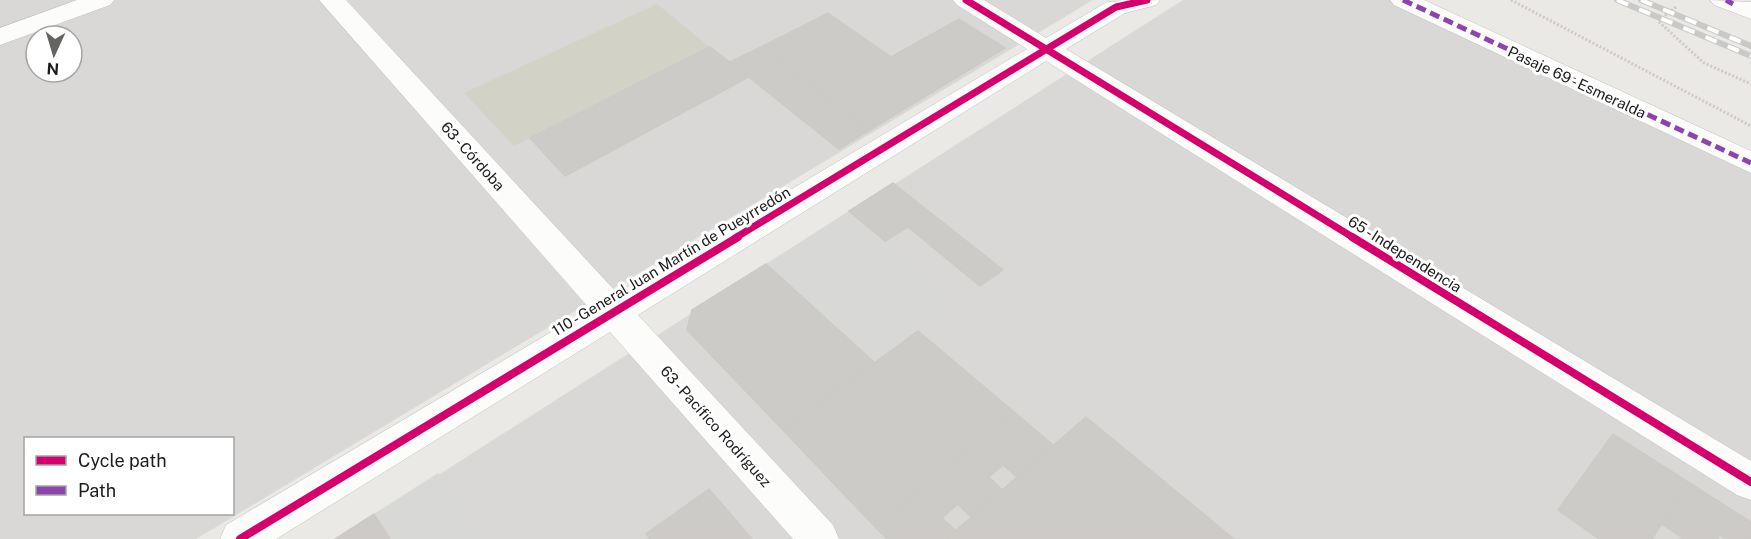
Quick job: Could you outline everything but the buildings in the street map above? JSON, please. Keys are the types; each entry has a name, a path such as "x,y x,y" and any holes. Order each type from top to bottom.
{"street":[{"path":"0,37 101,0"},
{"name":"63 - Córdoba","path":"332,0 614,312"},
{"name":"65 - Independencia","path":"966,0 1751,482"},
{"name":"110 - General Juan Martín de Pueyrredón","path":"240,539 1046,50 1118,3 1147,0"},
{"name":"Pasaje 69 - Esmeralda","path":"1403,0 1751,163"},
{"name":"63 - Pacífico Rodríguez","path":"614,312 819,539"}],"path":[{"path":"1511,0 1751,126"},
{"path":"1676,8 1658,21 1704,63 1751,84"}],"shaded area":[{"path":"0,0 1093,0 196,539 0,539"},
{"path":"1183,0 1390,0 1751,170 1751,539 338,539"},
{"path":"657,4 710,47 514,146 464,93"},
{"path":"849,211 958,302 875,363 766,264"},
{"path":"438,473 482,539 390,539 374,514"}],"railway":[{"path":"1617,0 1751,56"},
{"path":"1641,0 1751,46"}],"marked path":[{"path":"1403,0 1751,163"},
{"path":"1726,0 1733,4"}],"cycle path":[{"path":"966,0 1751,482"},
{"path":"240,539 1116,7 1147,0"}]}
